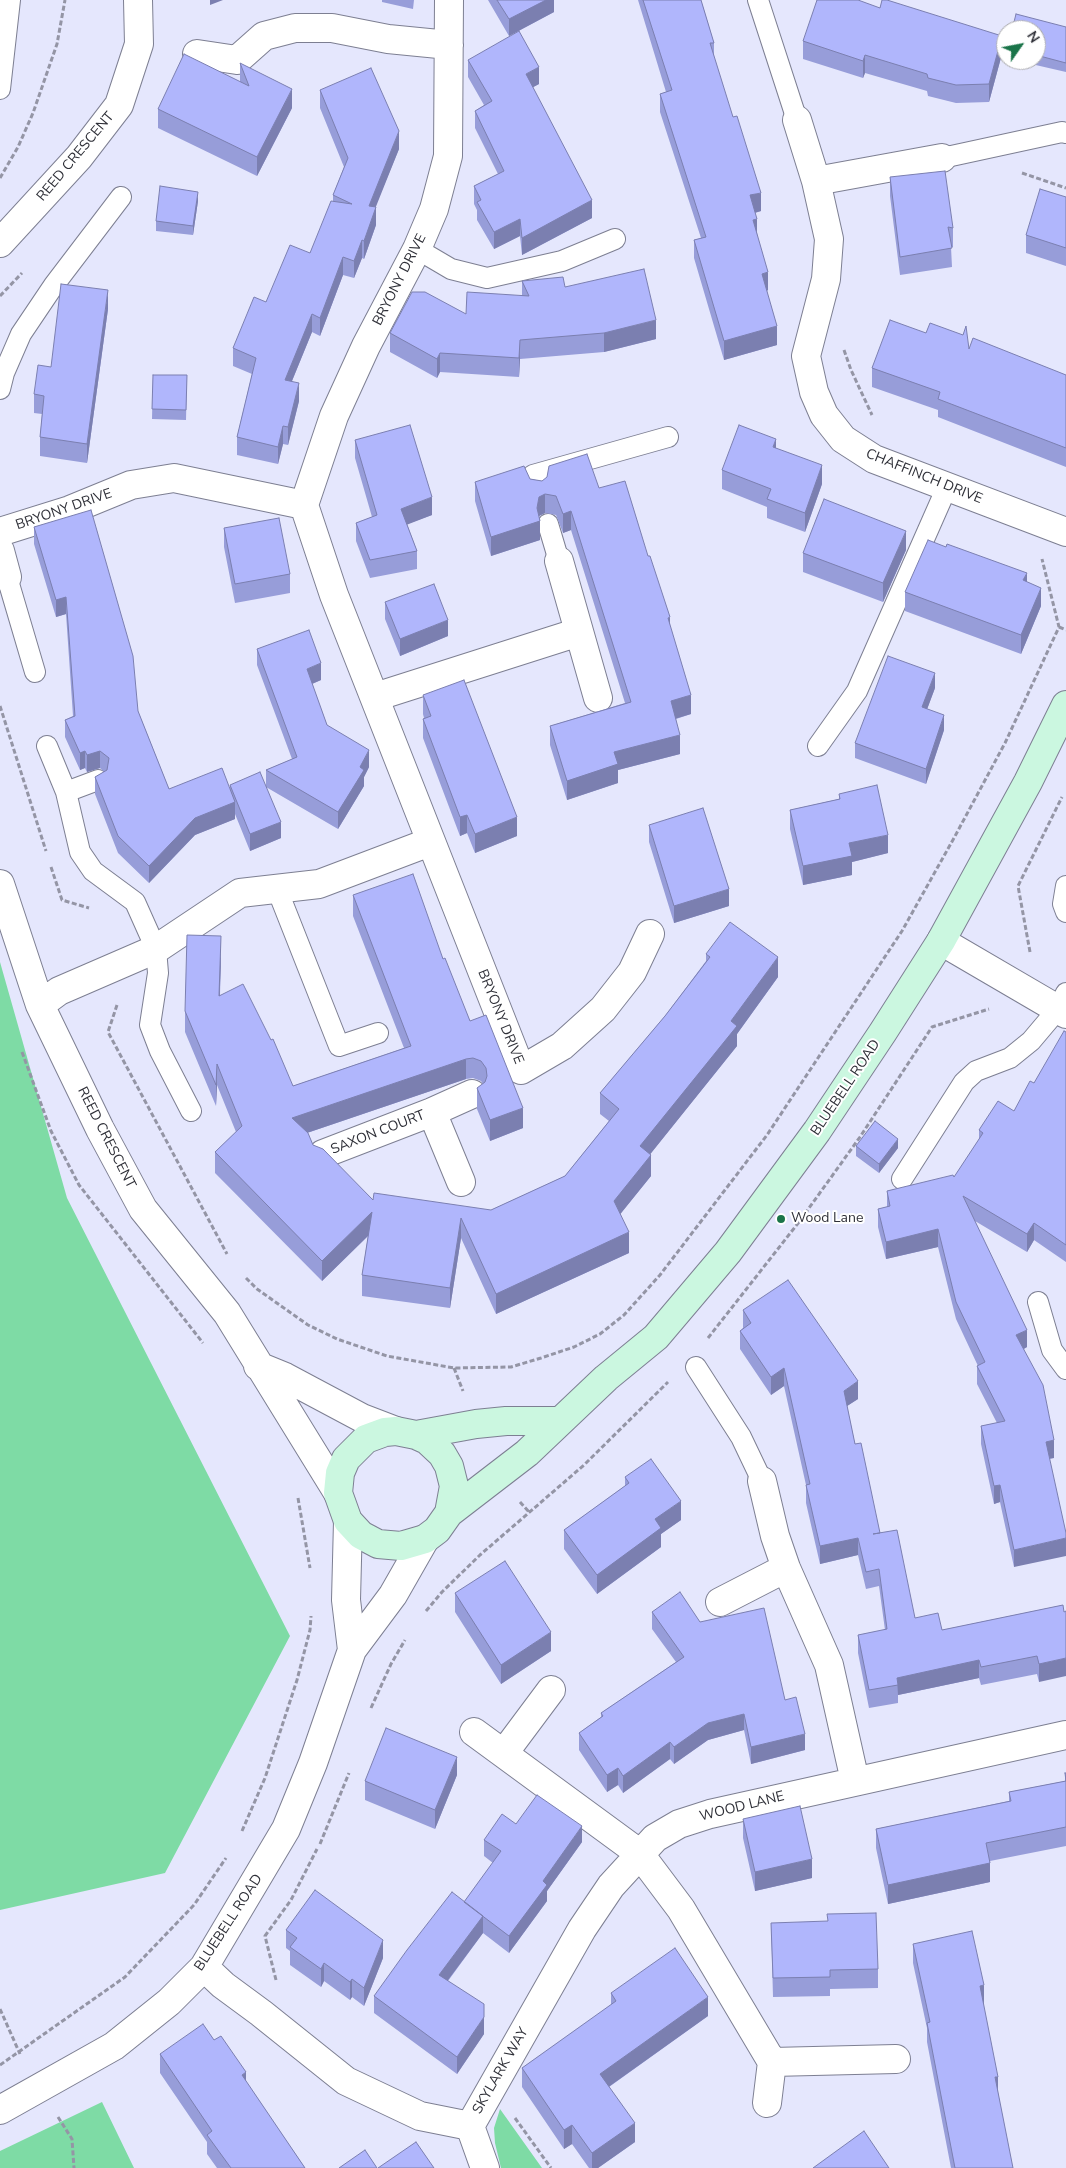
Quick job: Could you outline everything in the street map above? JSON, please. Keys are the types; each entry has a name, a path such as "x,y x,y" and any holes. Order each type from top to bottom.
{"street":[{"name":"REED CRESCENT","path":"0,244 79,157 119,105 139,44 138,0"},
{"name":"BRYONY DRIVE","path":"449,0 448,156 434,209 417,249 366,346 334,416 304,505 334,595 430,842 512,1075 562,1046 603,1009 632,972 650,934"},
{"path":"198,54 237,60 264,36 295,28 332,28 388,39 449,45"},
{"name":"CHAFFINCH DRIVE","path":"797,120 816,181 829,240 826,279 806,356 814,392 824,415 843,439 874,459 1058,530"},
{"path":"816,181 942,158"},
{"name":"BRYONY DRIVE","path":"0,532 70,510 131,485 174,478 304,505"},
{"path":"0,551 7,577"},
{"path":"559,561 598,698"},
{"path":"375,697 579,632"},
{"name":"BLUEBELL ROAD","path":"559,1421 484,1423 406,1433 385,1432 366,1439 346,1459 340,1473 338,1493 348,1521 360,1535 378,1544 401,1546 425,1539 437,1530 449,1513 527,1453 559,1421 656,1337 728,1252 818,1130 941,941 1028,782 1066,705"},
{"path":"40,1005 59,991 156,949 240,893 319,884 430,842"},
{"name":"REED CRESCENT","path":"0,884 40,1005 100,1129 143,1210 227,1313 338,1493"},
{"path":"941,941 1015,984 1063,1005"},
{"name":"SAXON COURT","path":"323,1154 432,1112 472,1094"},
{"name":"SAXON COURT","path":"432,1112 460,1182"},
{"path":"258,1366 285,1377 362,1418 406,1433"},
{"name":"BLUEBELL ROAD","path":"406,1433 427,1440 449,1466 454,1486 449,1513"},
{"path":"762,1481 775,1536 786,1568 829,1666 855,1781"},
{"name":"BLUEBELL ROAD","path":"348,1521 346,1600 352,1650"},
{"name":"BLUEBELL ROAD","path":"0,2110 114,2046 169,2002 204,1967 286,1829 312,1763 352,1650 393,1595 425,1539"},
{"path":"720,1602 786,1568"},
{"path":"504,1753 551,1690"},
{"path":"474,1732 639,1853 681,1909 772,2062 766,2103"},
{"name":"WOOD LANE","path":"639,1853 655,1838 679,1824 710,1814 1066,1735"},
{"name":"SKYLARK WAY","path":"204,1967 223,1986 261,2013 346,2081 420,2116 470,2126 582,1929 611,1886 639,1853"},
{"path":"772,2062 896,2059"},
{"path":"470,2126 485,2168"}],"lane":[{"path":"0,89 10,0"},
{"path":"758,0 797,120"},
{"path":"942,158 1062,132 1066,134"},
{"path":"0,389 4,373 22,334 54,285 120,197"},
{"path":"417,249 451,269 487,278 562,261 615,239"},
{"path":"538,489 533,475 668,437"},
{"path":"818,746 858,691 947,487"},
{"path":"548,524 559,561"},
{"path":"7,577 35,672"},
{"path":"47,746 66,792 80,852 93,871 134,902 156,949 158,973 150,1025 160,1051 191,1111"},
{"path":"66,792 98,780"},
{"path":"1066,886 1063,904 1066,912"},
{"path":"277,888 339,1046 378,1033"},
{"path":"902,1179 964,1082 976,1071 1010,1058 1031,1042 1063,1005"},
{"path":"1038,1302 1052,1350 1066,1369"},
{"path":"696,1367 741,1438 762,1481"}],"path":[{"path":"0,178 18,147 33,113 57,44 64,0"},
{"path":"818,310 838,331 851,370 872,416"},
{"path":"240,1272 256,1289 308,1325 337,1339 386,1356 454,1368 511,1367 574,1347 600,1334 624,1315 660,1275 767,1135 902,931 1004,743 1060,627 1040,551 1058,530"},
{"path":"1060,627 1066,630"},
{"path":"128,960 130,968 108,1032 230,1260"},
{"path":"702,1346 805,1214 860,1137 932,1027 1003,1004 1015,984"},
{"path":"20,1047 51,1131 79,1185 204,1345"},
{"path":"424,1613 442,1592 480,1555 584,1465 671,1380"},
{"path":"296,1491 302,1509 311,1577"},
{"path":"238,1839 265,1778 297,1680 310,1630 312,1611"},
{"path":"369,1712 391,1664 408,1635"},
{"path":"261,2013 280,1994 265,1936 291,1900 326,1831 349,1772"},
{"path":"0,2065 20,2054 125,1977 194,1905 227,1856"},
{"path":"0,2009 20,2054"},
{"path":"492,2087 551,2168"}],"green space":[{"path":"0,962 67,1198 290,1636 165,1873 0,1910"},
{"path":"102,2102 134,2168 0,2168 0,2151"},
{"path":"500,2109 542,2168 501,2168 495,2143 494,2128"}],"building":[{"path":"497,0 546,0 509,19"},
{"path":"643,0 701,0 714,43 710,43 733,117 737,116 761,193 750,195 757,219 753,220 768,272 762,274 777,326 724,341 694,240 706,237 660,94 672,90"},
{"path":"817,0 858,0 880,8 882,0 887,0 996,34 996,58 989,84 956,85 928,78 927,74 865,55 863,61 803,41"},
{"path":"1016,14 1039,20 1014,20"},
{"path":"1046,22 1066,27 1066,63 1046,58"},
{"path":"519,31 539,67 526,74 592,200 522,238 520,219 494,232 477,202 481,200 474,186 504,171 475,111 492,101 468,60"},
{"path":"184,54 249,86 240,63 292,89 257,157 158,109"},
{"path":"371,68 399,131 369,206 376,207 364,241 362,240 354,261 343,257 320,318 312,314 285,380 299,383 288,427 283,426 278,447 237,437 256,358 233,348 254,297 266,302 290,245 310,253 331,201 352,204 333,195 348,158 320,90"},
{"path":"945,171 953,228 948,227 952,248 900,257 890,177"},
{"path":"160,186 198,192 193,226 156,221"},
{"path":"1040,189 1066,197 1066,248 1026,235"},
{"path":"644,269 656,320 604,333 520,340 519,358 440,353 437,359 390,333 412,292 425,292 466,314 467,292 529,296 522,281 563,277 565,287"},
{"path":"61,284 108,290 87,444 40,437 44,396 34,394 38,365 51,367"},
{"path":"890,320 926,333 930,323 963,335 966,326 969,349 973,338 1066,375 1066,448 938,399 940,392 872,368"},
{"path":"153,375 187,375 186,410 152,409"},
{"path":"410,425 432,497 401,509 417,551 370,560 356,523 377,515 355,440"},
{"path":"739,425 776,439 773,447 822,465 805,513 767,499 771,489 722,470"},
{"path":"587,454 599,488 625,481 648,556 650,556 670,617 668,618 691,695 671,701 680,735 614,752 618,764 567,781 550,726 631,702 571,511 563,514 556,496 545,494 539,497 537,508 540,521 491,537 475,482 524,466 530,479 542,481 547,477 549,466"},
{"path":"824,499 906,531 883,583 803,553"},
{"path":"91,510 133,656 138,711 169,789 222,768 235,802 195,818 149,866 118,836 95,777 107,770 109,758 100,751 87,755 85,751 80,753 65,720 75,716 66,597 56,600 34,527"},
{"path":"279,518 290,574 235,584 224,528"},
{"path":"928,540 946,547 947,544 1027,573 1023,580 1041,588 1021,635 905,592"},
{"path":"434,584 448,620 400,639 385,602"},
{"path":"309,630 321,663 307,669 327,725 369,750 360,767 364,770 338,812 266,770 297,757 257,649"},
{"path":"888,656 935,673 922,707 944,715 926,769 855,743"},
{"path":"464,680 517,817 475,834 467,815 460,817 423,719 431,716 423,695"},
{"path":"260,772 281,822 250,834 230,785"},
{"path":"877,785 888,835 849,843 852,856 803,866 790,810 840,799 839,794"},
{"path":"703,808 729,889 674,906 649,825"},
{"path":"413,874 443,959 445,958 470,1021 486,1015 523,1108 490,1120 477,1088 485,1082 487,1076 486,1068 481,1061 473,1058 292,1118 308,1133 313,1145 323,1149 373,1200 374,1193 491,1210 565,1176 619,1109 600,1093 665,1016 710,957 706,954 730,922 778,957 731,1021 737,1026 640,1146 651,1155 614,1201 629,1232 496,1294 461,1218 450,1288 362,1275 372,1212 322,1261 215,1152 242,1126 217,1064 216,1085 185,1011 187,935 221,936 219,996 243,984 271,1040 273,1039 293,1086 411,1046 353,895"},
{"path":"1064,1031 1066,1032 1066,1245 1034,1223 1027,1234 963,1196 1027,1330 1016,1335 1043,1385 1054,1440 1046,1442 1066,1538 1014,1550 1000,1485 994,1486 981,1426 1005,1421 977,1366 985,1362 956,1302 938,1229 886,1242 878,1209 890,1206 887,1191 953,1175 954,1177 983,1133 979,1130 998,1101 1014,1111 1030,1081 1034,1083"},
{"path":"875,1121 898,1139 879,1164 856,1146"},
{"path":"788,1280 858,1381 844,1391 855,1444 861,1443 880,1533 897,1530 915,1618 938,1613 942,1630 1063,1605 1064,1612 1066,1611 1066,1658 1039,1664 1037,1656 981,1667 979,1660 897,1678 898,1685 869,1690 858,1635 887,1629 879,1569 866,1572 858,1538 820,1546 806,1485 810,1484 784,1368 771,1377 740,1331 751,1323 743,1310"},
{"path":"651,1459 681,1501 655,1519 661,1528 597,1575 564,1530 629,1483 625,1477"},
{"path":"505,1561 551,1632 501,1665 455,1593"},
{"path":"680,1592 700,1622 764,1608 785,1700 796,1697 805,1734 751,1747 744,1714 708,1723 674,1747 670,1742 623,1776 618,1768 607,1775 579,1733 603,1716 601,1713 684,1657 652,1612"},
{"path":"386,1728 457,1757 435,1810 365,1781"},
{"path":"1066,1781 1066,1827 986,1843 990,1863 888,1885 876,1829 1011,1801 1009,1792"},
{"path":"537,1795 582,1826 543,1881 547,1885 509,1936 464,1902 501,1851 484,1840 502,1814 516,1824"},
{"path":"800,1806 812,1859 755,1872 743,1819"},
{"path":"315,1890 383,1940 364,1988 352,1979 350,1982 324,1963 321,1969 290,1947 297,1938 286,1930"},
{"path":"452,1892 483,1916 439,1975 484,2004 484,2017 457,2057 374,1996"},
{"path":"876,1913 878,1969 830,1970 830,1977 773,1978 771,1923 828,1921 827,1914"},
{"path":"972,1931 984,1985 980,1986 1013,2168 955,2168 927,2023 930,2022 913,1944"},
{"path":"675,1948 708,1997 600,2074 635,2123 592,2153 572,2125 564,2130 522,2068 616,2001 611,1993"},
{"path":"203,2024 214,2040 221,2036 246,2072 242,2075 305,2168 231,2168 207,2135 212,2131 160,2054"},
{"path":"864,2131 889,2168 813,2168"},
{"path":"416,2142 434,2168 378,2168"},
{"path":"365,2150 377,2168 339,2168"}],"place":[{"name":"Wood Lane","path":"781,1219"}]}
